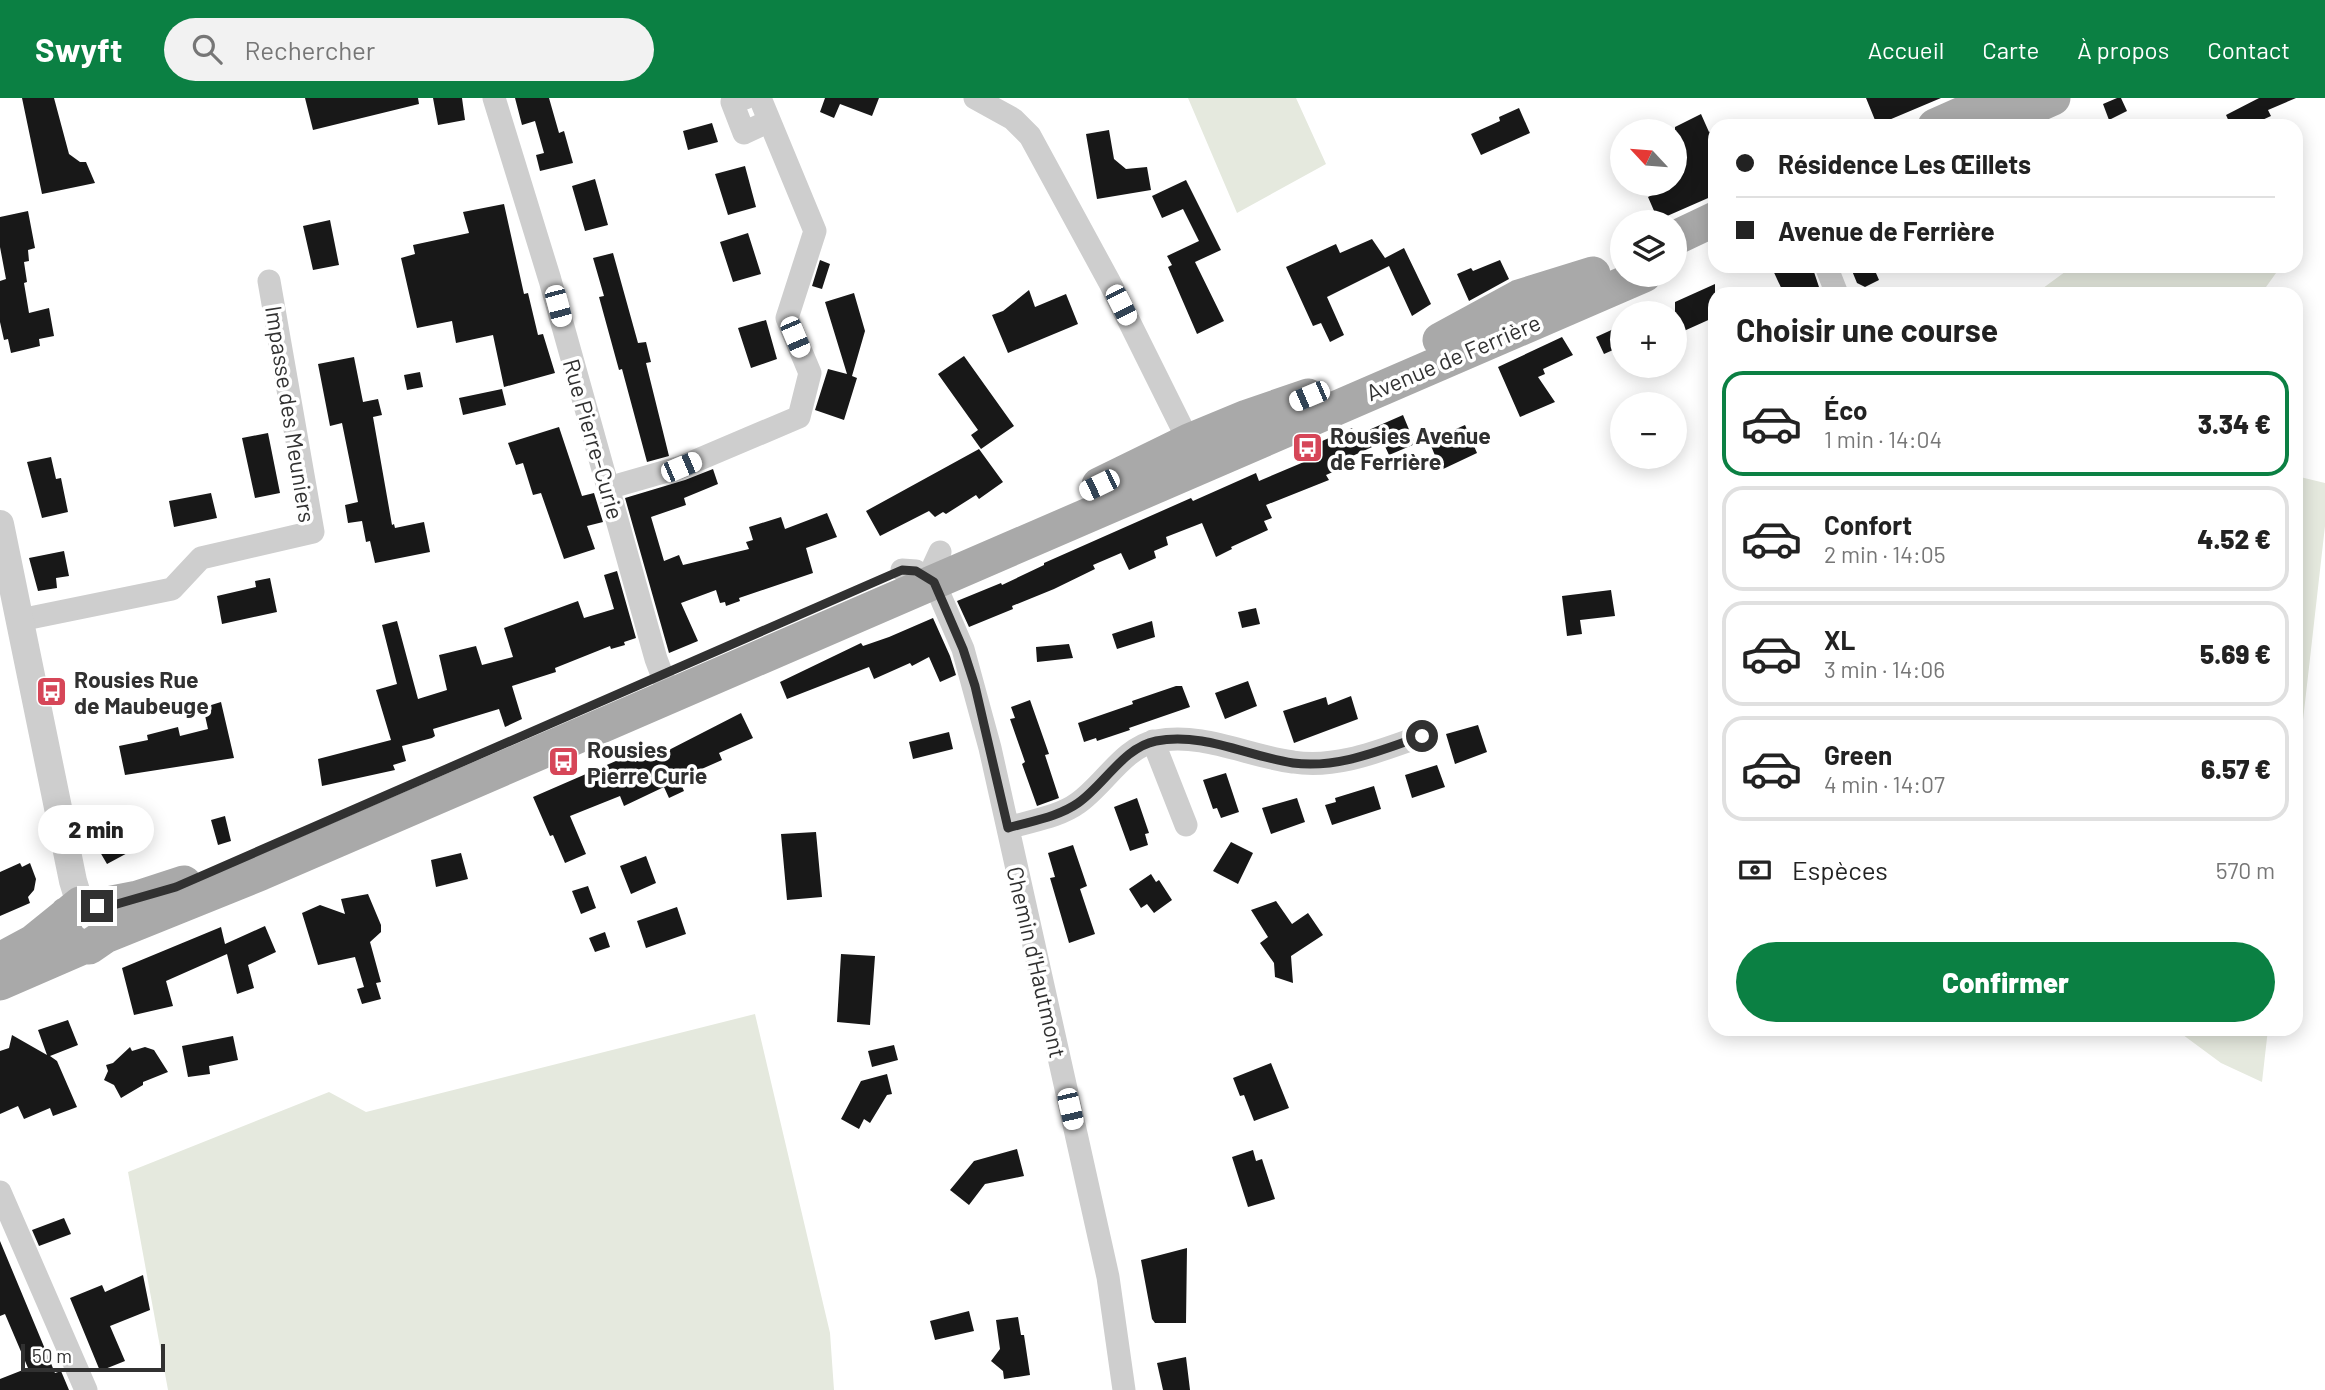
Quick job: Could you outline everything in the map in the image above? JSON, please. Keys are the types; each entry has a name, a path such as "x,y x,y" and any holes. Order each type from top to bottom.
{"main road":[{"path":"1951,119 1998,98"},
{"path":"2006,119 2053,98"},
{"path":"1687,232 1708,222"},
{"path":"1687,256 1708,247"},
{"name":"Avenue de Ferrière","path":"1199,454 1247,417 1283,406 1433,342 1519,298 1589,276 1610,266"},
{"name":"Avenue de Ferrière","path":"0,960 33,942 86,921 261,873 663,677 1199,454 1614,287"},
{"name":"Avenue de Ferrière","path":"0,983 86,921"}],"street":[{"name":"Rue Pierre-Curie","path":"494,98 550,280 663,677"},
{"path":"745,98 732,102 744,133 769,121"},
{"path":"608,488 681,467 799,417 810,373 787,318 815,231 760,98"},
{"path":"975,98 1013,119 1030,136 1199,454"},
{"name":"Impasse des Meuniers","path":"20,620 172,589 201,558 313,532 269,281"},
{"path":"0,524 73,881 86,921"},
{"name":"Chemin d'Hautmont","path":"925,568 963,649 975,686 1108,1277 1124,1390"},
{"path":"1008,828 1076,805 1135,750 1153,741 1172,738 1197,740 1293,763 1322,763 1355,758 1422,736"},
{"path":"1153,741 1186,825"},
{"path":"0,1192 86,1390"}],"shaded area":[{"path":"1188,98 1296,98 1326,164 1237,213"},
{"path":"2064,273 2276,273 2266,287 2044,287"},
{"path":"2303,478 2325,483 2325,526 2303,720"},
{"path":"755,1014 830,1333 834,1390 168,1390 128,1172 329,1092 366,1112"},
{"path":"2184,1036 2267,1036 2262,1082 2221,1063"}],"building":[{"path":"22,98 54,98 69,154 80,162 86,162 95,183 42,194"},
{"path":"305,98 418,98 419,104 313,130"},
{"path":"433,98 462,98 465,120 438,125"},
{"path":"515,98 549,98 559,133 564,131 573,163 540,171 536,155 544,153 535,121 522,125"},
{"path":"825,98 879,98 872,116 840,104 834,118 820,112"},
{"path":"1866,98 1941,98 1891,119 1875,119"},
{"path":"2121,98 2127,111 2109,119 2103,104"},
{"path":"2259,98 2296,98 2268,110 2271,116 2264,119 2228,119 2226,115"},
{"path":"1519,108 1530,133 1481,155 1471,134 1500,121 1499,117"},
{"path":"1701,114 1708,130 1708,198 1681,210 1654,210 1648,197 1687,196 1687,121"},
{"path":"712,123 718,142 688,150 683,131"},
{"path":"1109,130 1114,159 1126,169 1147,167 1151,190 1097,199 1086,134"},
{"path":"745,166 756,207 728,215 715,174"},
{"path":"595,179 608,225 585,231 572,186"},
{"path":"1186,180 1221,250 1195,262 1224,321 1197,334 1168,267 1172,265 1167,256 1199,241 1183,209 1162,218 1152,196"},
{"path":"504,204 524,294 528,293 538,335 543,334 555,373 504,387 493,335 456,343 452,321 417,328 401,258 415,254 413,245 469,233 463,212"},
{"path":"28,211 35,248 28,250 29,261 24,262 29,313 49,308 54,336 39,339 40,346 11,353 8,339 4,340 0,322 0,281 6,279 0,247 0,217"},
{"path":"330,220 339,265 313,270 303,226"},
{"path":"748,233 761,274 733,282 720,242"},
{"path":"1372,239 1385,258 1404,248 1431,304 1412,316 1389,266 1327,297 1344,335 1330,342 1321,323 1313,326 1286,267 1336,244 1340,253"},
{"path":"613,253 638,343 646,342 651,362 646,363 669,456 647,462 599,297 604,296 593,258"},
{"path":"820,260 830,264 822,289 812,286"},
{"path":"1500,260 1509,279 1469,301 1457,274 1471,268 1473,271"},
{"path":"1774,273 1814,273 1819,287 1781,287"},
{"path":"1853,273 1876,273 1879,280 1865,287 1857,283"},
{"path":"1708,287 1708,320 1687,330 1687,301 1677,301"},
{"path":"1029,290 1035,307 1066,294 1078,324 1008,353 992,315 1003,311"},
{"path":"854,293 865,331 852,376 857,378 844,420 815,410 828,369 847,374 825,302"},
{"path":"766,320 777,359 751,368 738,328"},
{"path":"1610,331 1610,351 1604,354 1596,337"},
{"path":"1562,337 1573,355 1543,369 1545,374 1538,377 1555,402 1520,417 1498,367"},
{"path":"964,356 1014,426 981,449 971,435 978,430 938,374"},
{"path":"354,357 363,402 378,399 382,415 373,417 392,525 394,524 395,528 424,522 430,552 375,563 370,541 366,542 362,521 348,523 345,505 358,502 342,423 330,426 318,364"},
{"path":"420,372 423,387 407,390 404,375"},
{"path":"502,389 506,405 463,415 459,398"},
{"path":"1403,415 1415,444 1389,455 1383,442 1348,458 1351,464 1326,475 1329,480 1266,505 1272,518 1264,521 1268,530 1216,557 1202,523 1166,537 1168,545 1154,551 1156,558 1129,570 1121,553 1093,565 1095,569 1054,589 1012,606 1013,609 969,627 957,601 1001,583 1002,585 1044,563 1191,498 1193,501 1256,473 1259,481 1311,459 1306,448 1352,428 1355,436"},
{"path":"1465,425 1477,453 1441,470 1429,441"},
{"path":"559,427 582,496 594,493 603,522 587,526 595,549 564,559 541,493 533,495 523,463 516,465 508,443"},
{"path":"268,433 280,493 255,498 242,438"},
{"path":"979,449 1003,482 979,499 976,495 946,514 943,512 935,517 929,511 880,536 866,511"},
{"path":"51,457 56,479 61,478 68,512 42,518 27,462"},
{"path":"713,469 718,484 684,498 686,505 651,517 664,561 679,555 683,565 749,549 746,542 753,540 749,527 781,517 785,529 827,513 837,537 806,548 813,573 739,598 740,601 726,606 725,602 720,603 716,590 681,603 698,641 669,653 625,498"},
{"path":"211,493 217,518 174,527 169,501"},
{"path":"64,551 69,576 56,578 57,588 38,591 29,558"},
{"path":"617,571 636,638 624,642 625,645 611,649 610,646 555,668 556,672 512,686 522,719 505,727 499,709 433,729 435,736 432,738 402,746 406,761 393,765 395,770 322,786 318,759 391,740 376,690 397,684 382,625 397,621 418,699 447,690 439,655 476,646 482,665 513,657 504,628 578,601 584,618 614,609 604,575"},
{"path":"270,578 277,612 222,624 217,596 256,587 255,581"},
{"path":"1611,590 1615,616 1580,620 1582,634 1567,636 1562,596"},
{"path":"1256,608 1260,624 1242,628 1238,612"},
{"path":"933,618 956,675 940,682 929,657 874,679 869,667 787,699 780,682 861,643 863,646 889,637"},
{"path":"1152,621 1155,637 1117,649 1112,634"},
{"path":"1069,644 1073,658 1037,662 1036,647"},
{"path":"1248,681 1257,706 1225,719 1215,693"},
{"path":"1182,686 1190,707 1097,741 1096,738 1084,742 1078,723"},
{"path":"1351,696 1358,719 1294,743 1283,711 1326,697 1328,705"},
{"path":"1030,700 1049,754 1045,755 1059,798 1037,806 1010,719 1015,718 1011,707"},
{"path":"221,702 234,758 125,775 119,746 148,740 147,735 178,727 180,736 208,729 204,711 208,706"},
{"path":"741,713 753,738 719,753 722,760 679,779 684,791 669,798 664,787 624,806 620,796 570,816 586,854 565,863 533,797 632,754 635,762 662,750 663,753"},
{"path":"1478,725 1487,752 1455,764 1446,734"},
{"path":"949,732 953,749 913,759 909,742"},
{"path":"1437,765 1445,787 1412,798 1405,775"},
{"path":"1226,773 1239,812 1221,818 1217,808 1213,809 1203,780"},
{"path":"1374,786 1381,809 1332,825 1325,805 1336,802 1335,798"},
{"path":"1137,798 1149,833 1145,834 1148,845 1130,851 1114,807"},
{"path":"1297,798 1305,822 1271,834 1262,808"},
{"path":"225,816 231,841 218,845 211,820"},
{"path":"119,817 133,850 107,864 100,852 93,849 94,836 90,829"},
{"path":"816,832 822,897 787,900 781,834"},
{"path":"1231,842 1253,853 1238,884 1213,871"},
{"path":"1073,845 1087,886 1080,889 1095,934 1069,943 1050,878 1055,877 1048,853"},
{"path":"461,853 468,879 436,887 431,860"},
{"path":"646,856 656,883 631,894 620,866"},
{"path":"20,863 22,867 30,863 36,879 34,890 28,897 30,903 0,916 0,872"},
{"path":"1151,874 1156,882 1159,880 1172,900 1154,913 1147,904 1141,908 1129,889"},
{"path":"588,886 596,908 581,914 572,891"},
{"path":"368,894 381,925 381,932 370,942 381,982 376,983 381,999 362,1004 357,989 364,987 355,957 318,965 302,913 320,905 345,914 341,899"},
{"path":"1276,901 1292,924 1308,913 1323,935 1291,956 1293,983 1275,977 1274,963 1260,943 1268,937 1251,910"},
{"path":"677,907 686,934 646,948 637,921"},
{"path":"265,926 276,952 248,965 254,988 237,994 227,954 166,981 173,1006 134,1015 122,968 221,927 225,944"},
{"path":"605,932 610,947 595,952 589,938"},
{"path":"841,954 875,956 870,1025 837,1022"},
{"path":"68,1020 78,1045 50,1056 57,1061 77,1107 53,1116 50,1108 24,1119 18,1106 0,1114 0,1051 9,1048 12,1035 47,1055 38,1030"},
{"path":"233,1036 238,1060 209,1066 210,1074 188,1077 182,1046"},
{"path":"894,1045 898,1060 872,1067 868,1051"},
{"path":"130,1047 132,1051 145,1047 154,1050 168,1072 143,1082 143,1085 121,1098 114,1085 104,1080 108,1071 106,1065 113,1063"},
{"path":"1271,1063 1289,1108 1254,1121 1244,1095 1240,1096 1233,1078"},
{"path":"887,1074 892,1094 887,1095 870,1123 864,1119 859,1129 841,1119 861,1081"},
{"path":"1017,1149 1024,1176 985,1184 969,1205 950,1190 974,1161"},
{"path":"1253,1150 1256,1161 1262,1159 1275,1199 1248,1207 1232,1157"},
{"path":"64,1218 71,1234 39,1246 32,1230"},
{"path":"0,1241 55,1373 61,1371 69,1390 0,1390 0,1379 28,1368 5,1314 0,1316"},
{"path":"1187,1248 1186,1323 1155,1323 1141,1260"},
{"path":"143,1275 150,1310 110,1326 125,1361 100,1371 70,1298 102,1285 105,1292"},
{"path":"969,1311 974,1331 935,1340 930,1321"},
{"path":"1018,1317 1021,1335 1024,1335 1030,1375 1004,1379 1003,1371 991,1361 1000,1349 996,1320"},
{"path":"1186,1357 1190,1390 1163,1390 1157,1363"}],"place":[{"name":"Rousies Avenue de Ferrière","path":"1307,448"},
{"name":"Rousies Rue de Maubeuge","path":"51,692"},
{"name":"Rousies Pierre Curie","path":"564,762"}],"route":[{"path":"97,906 117,904 176,887 557,723 705,655 792,620 902,570 927,575 934,582 963,649 975,686 1008,828 1076,805 1135,750 1153,741 1172,738 1197,740 1293,763 1322,763 1355,758 1422,736"}]}
